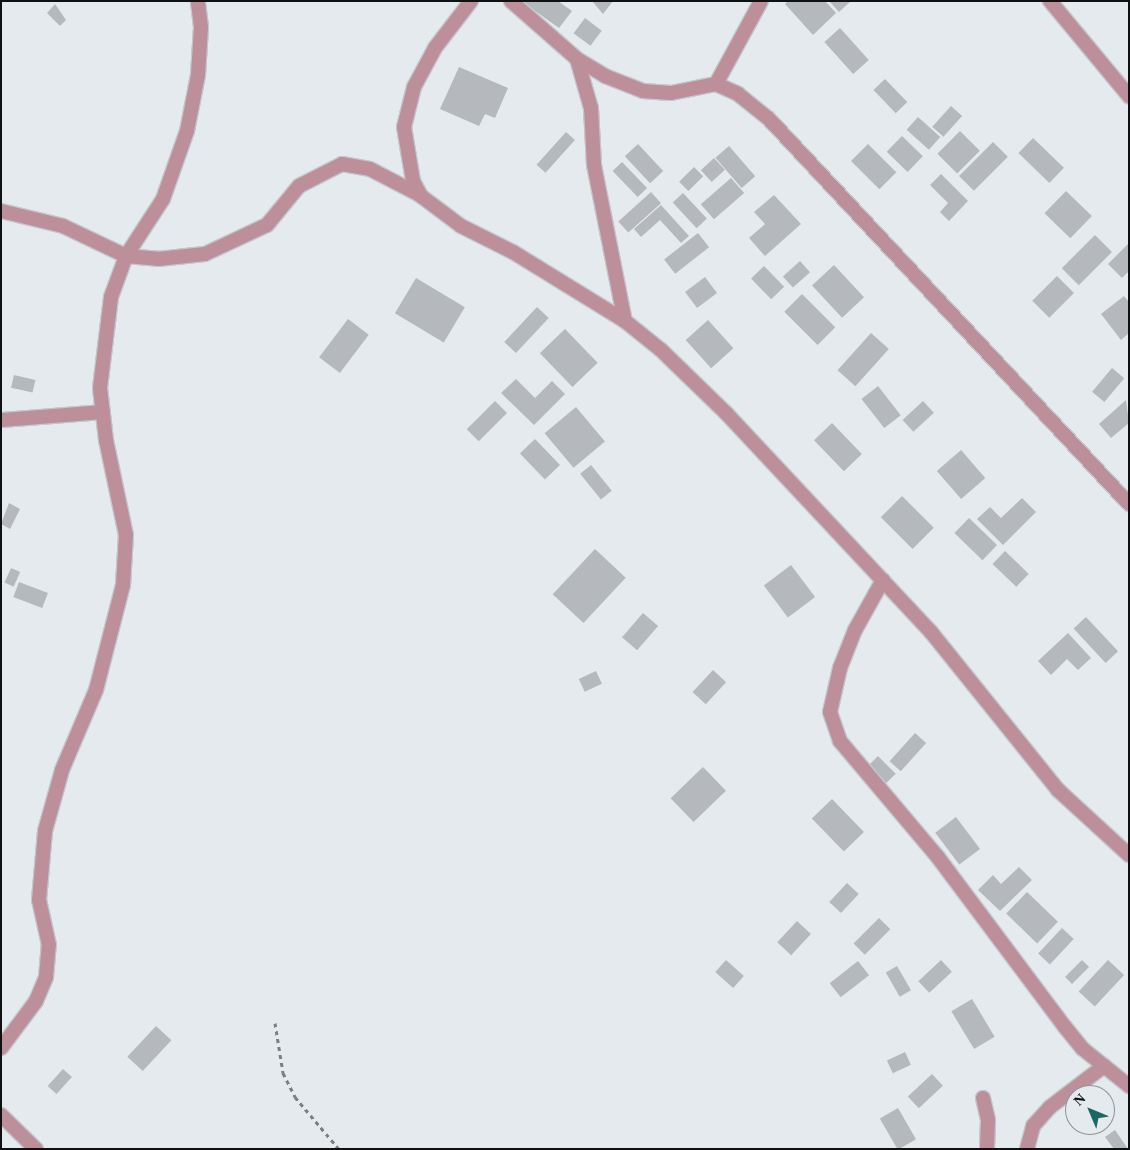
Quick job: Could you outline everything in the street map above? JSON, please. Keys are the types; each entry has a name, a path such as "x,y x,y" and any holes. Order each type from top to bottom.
{"street":[{"path":"1,1048 36,1001 46,977 49,945 39,900 45,831 62,770 96,690 123,585 126,535 100,388 106,329 111,297 126,256 163,199 187,131 198,75 201,27 198,1"},
{"path":"459,17 462,1"},
{"path":"421,196 413,182 404,127 418,79 435,48 471,1"},
{"path":"511,1 577,59 643,91 671,93 716,84 738,94 769,119 1129,504"},
{"path":"716,84 761,1"},
{"path":"1050,1 1129,96"},
{"path":"577,59 591,108 594,165 625,321"},
{"path":"1,211 63,226 126,256 158,260 205,254 267,224 299,186 342,164 370,169 421,196 461,226 513,252 625,321 726,413 931,632 1058,790 1129,855"},
{"path":"1,420 103,412"},
{"path":"883,580 855,630 840,668 830,712 840,741 937,856 1065,1027 1104,1066 1129,1086"},
{"path":"1027,1149 1033,1126 1050,1107 1104,1066"},
{"path":"983,1098 988,1120 987,1149"},
{"path":"1,1115 36,1149"}],"path":[{"path":"275,1023 287,1081 322,1132 339,1149"}],"building":[{"path":"521,1 558,1 572,11 559,28"},
{"path":"592,1 613,1 603,14"},
{"path":"788,1 825,1 836,13 813,35 785,4"},
{"path":"829,1 851,1 839,12"},
{"path":"55,4 66,20 60,26 47,13"},
{"path":"585,18 602,31 590,46 574,33"},
{"path":"840,28 869,60 853,74 824,42"},
{"path":"459,67 508,88 495,118 485,114 479,126 440,109"},
{"path":"885,79 907,102 896,113 873,90"},
{"path":"951,106 962,116 943,137 932,127"},
{"path":"918,117 940,137 929,150 907,130"},
{"path":"960,131 980,151 957,173 937,154"},
{"path":"566,132 575,140 545,173 537,165"},
{"path":"902,136 923,156 908,172 887,152"},
{"path":"1033,138 1064,168 1049,183 1018,153"},
{"path":"993,142 1008,157 974,191 959,176"},
{"path":"638,144 663,171 650,183 625,156"},
{"path":"868,144 896,172 879,189 851,161"},
{"path":"729,146 755,176 742,188 715,158"},
{"path":"714,158 725,170 712,182 701,170"},
{"path":"622,162 647,188 638,197 613,171"},
{"path":"694,167 703,176 688,191 679,182"},
{"path":"941,174 968,201 949,221 940,212 948,203 930,185"},
{"path":"731,178 744,193 714,219 701,204"},
{"path":"1066,191 1092,216 1070,238 1044,213"},
{"path":"651,192 661,203 628,233 618,221"},
{"path":"683,193 707,219 697,228 673,203"},
{"path":"774,195 801,224 765,256 749,238 765,224 754,212"},
{"path":"661,205 689,236 681,243 660,220 641,237 634,229"},
{"path":"698,233 709,247 675,274 664,259"},
{"path":"1095,235 1112,252 1079,285 1062,268"},
{"path":"1129,243 1129,271 1122,278 1108,264"},
{"path":"800,261 810,272 793,288 783,276"},
{"path":"834,265 864,297 842,318 812,285"},
{"path":"764,266 784,287 771,299 751,279"},
{"path":"1057,276 1074,293 1049,318 1032,301"},
{"path":"705,277 717,293 697,308 685,292"},
{"path":"416,278 465,307 444,343 395,313"},
{"path":"802,294 835,327 818,345 784,312"},
{"path":"1124,296 1129,302 1129,333 1121,340 1101,314"},
{"path":"537,307 549,318 516,353 504,342"},
{"path":"348,319 369,335 340,373 319,357"},
{"path":"708,320 733,348 711,368 686,340"},
{"path":"565,329 598,363 572,387 540,353"},
{"path":"871,333 889,349 855,386 838,370"},
{"path":"1112,368 1124,378 1104,402 1092,392"},
{"path":"14,375 35,380 33,393 11,388"},
{"path":"516,379 535,398 552,381 565,394 534,425 501,393"},
{"path":"878,386 901,415 884,428 861,399"},
{"path":"1126,400 1129,423 1111,438 1099,424"},
{"path":"495,401 507,413 479,441 467,429"},
{"path":"923,401 934,413 913,432 903,420"},
{"path":"576,407 605,441 574,468 545,433"},
{"path":"832,423 862,454 844,471 814,440"},
{"path":"535,439 560,465 545,479 520,454"},
{"path":"961,450 985,478 961,499 937,471"},
{"path":"591,465 612,491 601,499 580,474"},
{"path":"902,496 934,528 913,549 881,517"},
{"path":"1022,498 1036,512 1003,545 977,519 990,507 1001,518"},
{"path":"9,503 20,509 10,529 1,524"},
{"path":"969,518 997,545 982,560 954,533"},
{"path":"595,549 626,578 583,623 553,594"},
{"path":"1005,551 1029,574 1016,587 992,564"},
{"path":"791,565 815,597 788,617 764,585"},
{"path":"11,568 20,572 14,587 4,583"},
{"path":"19,582 48,593 42,608 13,597"},
{"path":"643,613 658,626 637,650 622,637"},
{"path":"1086,617 1118,651 1106,663 1074,629"},
{"path":"1068,633 1091,658 1078,670 1067,659 1051,675 1038,661"},
{"path":"713,670 726,682 706,704 693,692"},
{"path":"596,671 602,684 585,692 579,679"},
{"path":"915,733 926,743 901,771 890,761"},
{"path":"878,756 896,774 885,784 867,767"},
{"path":"703,767 726,791 694,822 671,798"},
{"path":"832,799 864,832 844,852 812,818"},
{"path":"956,817 980,849 959,865 935,833"},
{"path":"1019,867 1032,880 1000,911 978,890 993,875 1001,884"},
{"path":"847,883 859,894 841,913 829,902"},
{"path":"1027,892 1058,922 1037,943 1006,914"},
{"path":"879,918 890,929 865,955 854,943"},
{"path":"797,921 811,934 791,955 777,942"},
{"path":"1062,928 1074,939 1050,965 1038,954"},
{"path":"726,960 744,976 733,988 715,972"},
{"path":"941,960 952,972 929,993 918,981"},
{"path":"1082,960 1089,967 1072,984 1065,977"},
{"path":"1108,960 1124,975 1095,1006 1079,991"},
{"path":"858,961 869,975 841,997 830,983"},
{"path":"897,966 911,990 900,997 886,972"},
{"path":"972,999 995,1037 974,1049 951,1011"},
{"path":"156,1026 171,1040 143,1071 127,1057"},
{"path":"905,1052 911,1065 893,1073 887,1060"},
{"path":"63,1069 72,1077 57,1094 48,1086"},
{"path":"932,1074 943,1086 919,1108 908,1097"},
{"path":"898,1108 916,1139 897,1149 880,1118"},
{"path":"1115,1130 1128,1149 1114,1149 1105,1137 1115,1135"}]}
